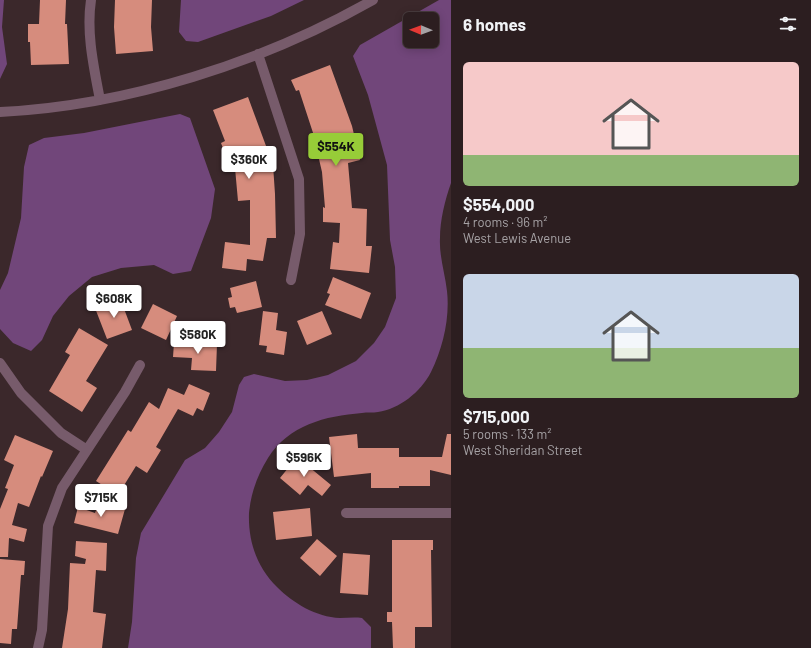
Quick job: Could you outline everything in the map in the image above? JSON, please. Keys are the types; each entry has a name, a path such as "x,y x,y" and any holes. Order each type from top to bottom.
{"street":[{"path":"91,0 92,54 100,100"},
{"path":"0,112 25,111 100,100 183,80 258,54 308,34 373,0"},
{"path":"258,54 299,179 300,234 291,280"},
{"path":"0,362 21,393 61,433 87,450"},
{"path":"38,648 42,630 48,526 62,488 125,392 140,365"},
{"path":"346,513 451,513"}],"shaded area":[{"path":"0,0 4,0 2,27 7,64 0,79"},
{"path":"181,0 304,0 271,16 198,42 186,41 179,32"},
{"path":"439,0 451,0 451,183 443,210 440,238 440,251 448,301 445,333 431,372 427,379 409,398 386,410 348,414 309,424 286,437 268,458 255,485 250,506 249,524 252,544 259,562 264,571 277,587 298,604 322,615 340,618 362,618 371,627 371,648 128,648 132,622 136,558 141,533 185,460 205,448 219,432 232,412 239,385 244,377 254,374 285,381 307,380 328,375 356,361 374,343 385,327 396,298 395,267 390,240 387,165 368,95 353,56 360,45 403,21 403,48 439,48 439,12 418,12"},
{"path":"180,114 190,118 215,189 211,218 191,271 173,274 154,265 121,268 92,277 69,296 53,316 42,340 31,351 13,343 0,329 0,290 8,273 21,218 24,167 29,145 44,138 84,133"}],"building":[{"path":"40,0 66,0 65,24 67,24 69,64 31,65 30,42 28,42 28,24 39,24"},
{"path":"115,0 152,0 151,27 153,51 116,54 114,27"},
{"path":"330,65 352,126 360,160 348,163 352,208 367,209 366,246 372,246 369,273 330,269 333,242 339,243 340,223 323,222 323,207 325,208 322,172 316,142 299,90 296,91 291,80"},
{"path":"248,97 273,165 276,238 267,238 263,261 247,259 246,271 222,268 225,242 250,245 250,200 238,201 235,168 231,169 221,143 225,141 213,110"},
{"path":"333,277 371,293 361,319 325,305 330,294 327,293"},
{"path":"256,281 262,307 237,313 235,307 230,308 228,298 232,297 230,288"},
{"path":"120,298 132,330 107,339 95,308"},
{"path":"153,304 177,316 166,340 141,328"},
{"path":"263,311 278,313 276,330 287,332 284,355 266,352 267,346 259,345"},
{"path":"322,311 332,334 307,345 297,321"},
{"path":"79,328 108,345 86,381 97,388 82,412 49,391 70,355 65,352"},
{"path":"174,343 217,344 216,371 191,370 192,358 173,357"},
{"path":"189,384 210,393 203,411 197,408 193,416 178,409 156,447 161,450 147,473 136,466 118,495 96,481 128,430 131,432 149,402 159,409 168,388 184,395"},
{"path":"357,434 358,448 399,448 399,457 442,457 447,434 451,434 451,475 430,470 430,486 399,486 399,488 371,488 371,473 334,477 329,437"},
{"path":"15,435 53,451 29,507 18,503 12,525 27,529 24,542 9,538 8,557 0,557 0,509 8,489 5,488 14,465 4,460"},
{"path":"297,457 331,485 322,496 308,485 300,495 280,478"},
{"path":"99,502 125,509 118,534 74,523 78,507 95,513"},
{"path":"310,508 312,536 276,540 273,512"},
{"path":"317,539 337,556 320,576 300,558"},
{"path":"392,540 433,540 433,550 431,550 432,627 415,627 415,648 393,648 392,622 387,622 387,612 392,612"},
{"path":"76,541 107,543 106,571 96,570 93,612 106,614 102,648 62,648 68,609 70,563 85,564 86,559 75,556"},
{"path":"343,553 370,555 368,595 340,593"},
{"path":"0,559 25,561 24,575 21,575 17,629 12,629 11,644 0,643"}]}
